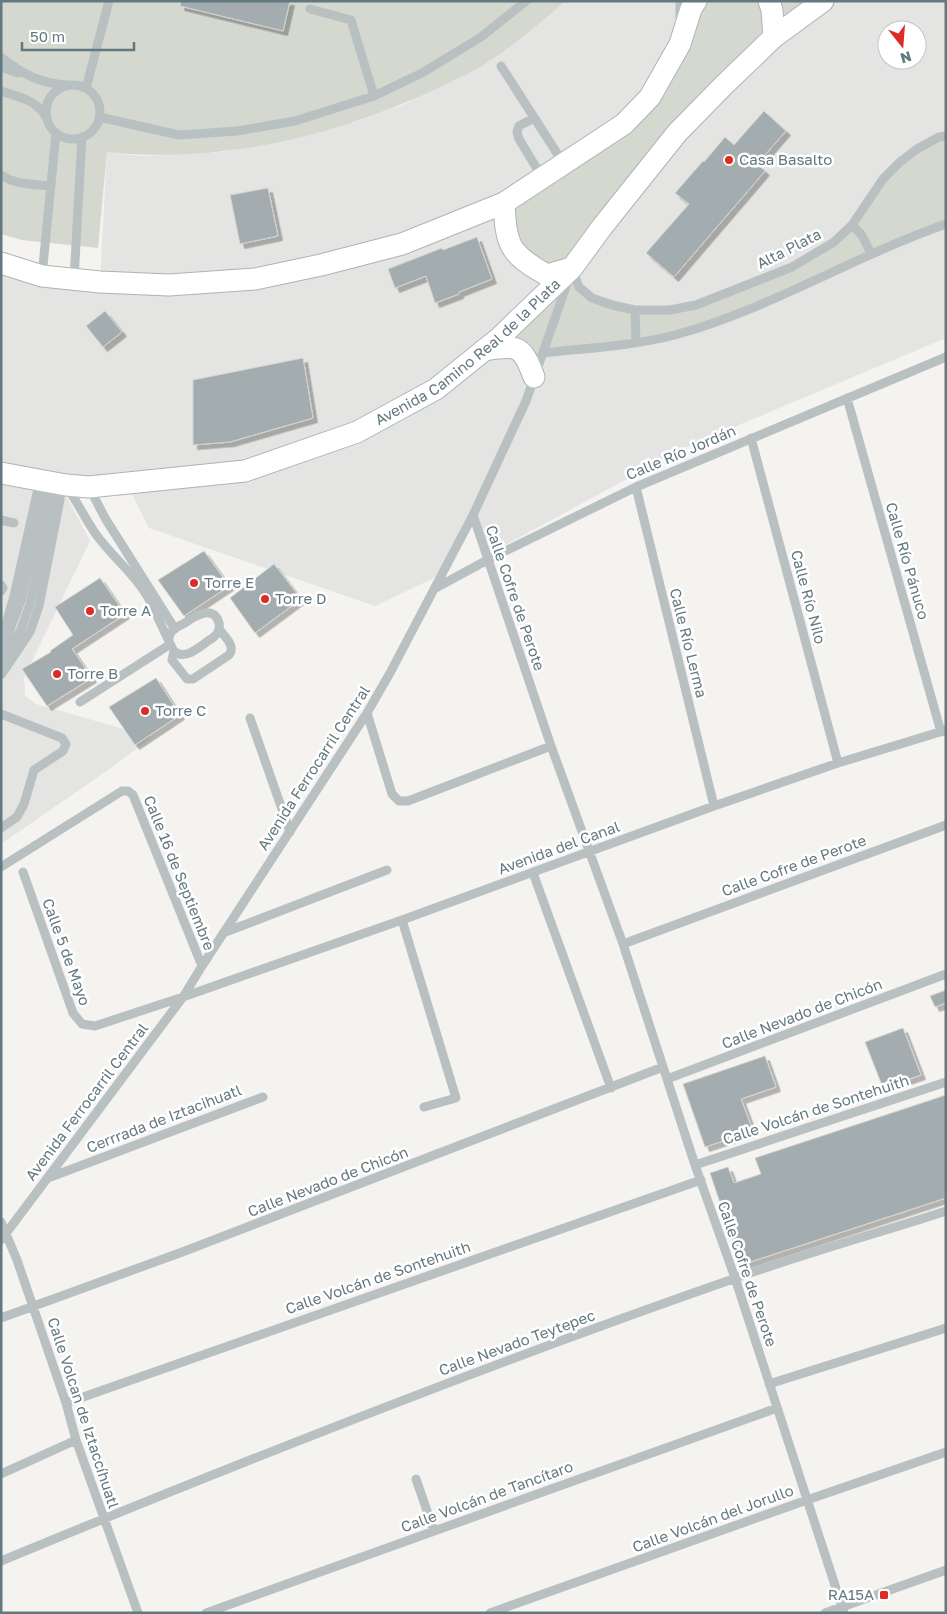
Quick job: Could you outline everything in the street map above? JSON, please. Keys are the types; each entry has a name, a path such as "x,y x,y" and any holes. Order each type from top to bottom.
{"main road":[{"path":"1,263 42,276 100,282 168,285 255,279 402,244 504,203 624,124 650,97 680,44 691,9 696,1"},
{"path":"769,1 772,10 774,37"},
{"name":"Avenida Camino Real de la Plata","path":"1,473 89,486 245,471 357,432 436,389 484,350 572,268 677,133 774,37 823,1"},
{"path":"504,203 505,226 509,243 515,254 525,263 547,275 572,268"},
{"path":"484,350 508,346 519,349 526,358 534,377"}],"street":[{"path":"86,88 109,1"},
{"path":"99,117 179,135 237,131 294,121 374,96 422,73 481,37 526,1"},
{"path":"680,1 680,44"},
{"path":"310,9 351,20 374,96"},
{"path":"1,57 26,75"},
{"path":"501,66 564,164"},
{"path":"1,67 42,82 78,85 86,88 98,100 99,117 96,125 82,137 64,137 56,133 50,126 43,110 31,101 1,91"},
{"path":"46,117 49,99 56,90 70,85"},
{"path":"534,118 519,126 517,132 519,139 542,178"},
{"path":"42,276 56,133"},
{"name":"Alta Plata","path":"572,268 579,287 592,298 635,310 670,310 696,305 792,267 834,242 852,225 884,179 900,162 917,149 939,137 946,136"},
{"path":"74,279 82,137"},
{"path":"1,175 8,180 50,186"},
{"path":"543,353 636,343 675,335 734,315 818,279 910,236 946,224"},
{"path":"852,225 861,234 871,254"},
{"name":"Avenida Ferrocarril Central","path":"4,1237 183,997 367,713 434,590 526,401 572,268"},
{"path":"635,310 636,343"},
{"name":"Calle Río Jordán","path":"434,590 489,559 636,486 946,357"},
{"name":"Calle Río Pánuco","path":"847,398 943,731"},
{"name":"Calle Río Nilo","path":"751,438 838,763"},
{"path":"1,639 54,482"},
{"path":"54,482 139,583 150,600 171,645 181,655 188,654 216,636 219,629"},
{"path":"1,653 21,601 54,482"},
{"path":"1,666 21,629 30,604 52,500 54,482"},
{"path":"1,674 30,632 39,606 60,500 54,482"},
{"path":"89,486 105,518 175,629"},
{"name":"Calle Río Lerma","path":"636,486 714,806"},
{"name":"Calle Cofre de Perote","path":"472,515 489,559 551,746 623,944 695,1165 735,1278 843,1610"},
{"path":"2,521 14,522"},
{"path":"1,585 3,588 1,591"},
{"path":"207,612 214,615 219,629 232,646 232,651 193,679 187,680 172,660 172,631 175,629 200,613 207,612"},
{"path":"80,702 171,645"},
{"path":"367,713 392,794 399,801 408,801 551,746"},
{"path":"1,714 62,738 66,744 63,751 34,770 24,804 17,817 1,828"},
{"path":"250,718 290,832"},
{"name":"Avenida del Canal","path":"183,997 533,873 714,806 838,763 943,731"},
{"name":"Calle 16 de Septiembre","path":"1,867 122,791 128,790 133,795 202,966"},
{"name":"Calle Cofre de Perote","path":"623,944 946,825"},
{"path":"223,934 387,870"},
{"name":"Calle 5 de Mayo","path":"23,872 73,1013 82,1024 95,1026 183,997"},
{"path":"533,873 611,1088"},
{"path":"402,920 456,1098 424,1107"},
{"name":"Calle Nevado de Chicón","path":"667,1079 946,974"},
{"name":"Calle Nevado de Chicón","path":"1,1318 186,1251 663,1067"},
{"name":"Calle Volcán de Sontehuith","path":"695,1165 946,1082"},
{"name":"Cerrrada de Iztacihuatl","path":"48,1178 263,1097"},
{"name":"Calle Volcán de Sontehuith","path":"66,1403 701,1180"},
{"name":"Calle Nevado Teytepec","path":"1,1562 418,1394 735,1278 946,1211"},
{"name":"Calle Volcan de Iztaccíhuatl","path":"1,1222 4,1237 17,1260 66,1403 76,1440 138,1613"},
{"path":"769,1384 946,1328"},
{"name":"Calle Volcán de Tancítaro","path":"206,1613 777,1408"},
{"path":"1,1474 76,1440"},
{"name":"Calle Volcán del Jorullo","path":"490,1613 946,1452"},
{"path":"416,1479 434,1531"},
{"path":"825,1613 843,1610 946,1570"}],"shaded area":[{"path":"1,1 565,1 518,41 475,70 396,107 356,121 275,143 233,150 149,155 107,152 98,248 22,240 1,234"},
{"path":"565,1 680,1 677,133 823,1 946,1 946,338 684,448 485,556 472,518 434,578 375,606 149,528 127,484 60,484 90,541 24,678 25,696 36,704 152,737 111,768 1,844 1,262 100,282 107,152 141,156 223,152 308,135 355,122 405,104 487,63"},
{"path":"698,1 823,1 774,37 572,268 579,287 612,305 670,310 758,281 834,242 900,162 946,136 946,224 818,279 675,335 543,353 534,377 498,339 571,269 525,263 504,203 624,124"}],"building":[{"path":"181,1 290,1 283,31 180,6"},
{"path":"764,111 786,131 757,164 765,171 674,277 646,253 689,204 675,193 725,137 734,145"},
{"path":"268,188 278,236 240,244 230,195"},
{"path":"477,237 492,279 435,303 426,276 395,288 388,269"},
{"path":"105,311 122,332 103,347 86,326"},
{"path":"303,358 313,418 230,442 193,445 193,380"},
{"name":"Torre E","path":"204,551 229,586 184,616 158,580"},
{"name":"Torre D","path":"274,564 301,599 255,633 230,598"},
{"path":"100,578 125,614 72,649 92,678 47,706 22,669 51,652 73,635 55,607"},
{"name":"Torre C","path":"156,678 180,715 135,745 109,707"},
{"path":"946,990 946,1003 935,1007 930,996"},
{"path":"903,1028 921,1075 883,1088 865,1042"},
{"path":"765,1056 776,1087 741,1099 753,1131 705,1147 683,1084"},
{"path":"946,1095 946,1198 741,1265 710,1173 728,1167 734,1183 761,1174 755,1158"}],"place":[{"name":"Casa Basalto","path":"729,160"},
{"name":"Torre E","path":"194,583"},
{"name":"Torre D","path":"265,599"},
{"name":"Torre A","path":"90,611"},
{"name":"Torre B","path":"57,674"},
{"name":"Torre C","path":"145,711"},
{"name":"RA15A","path":"884,1595"}]}
